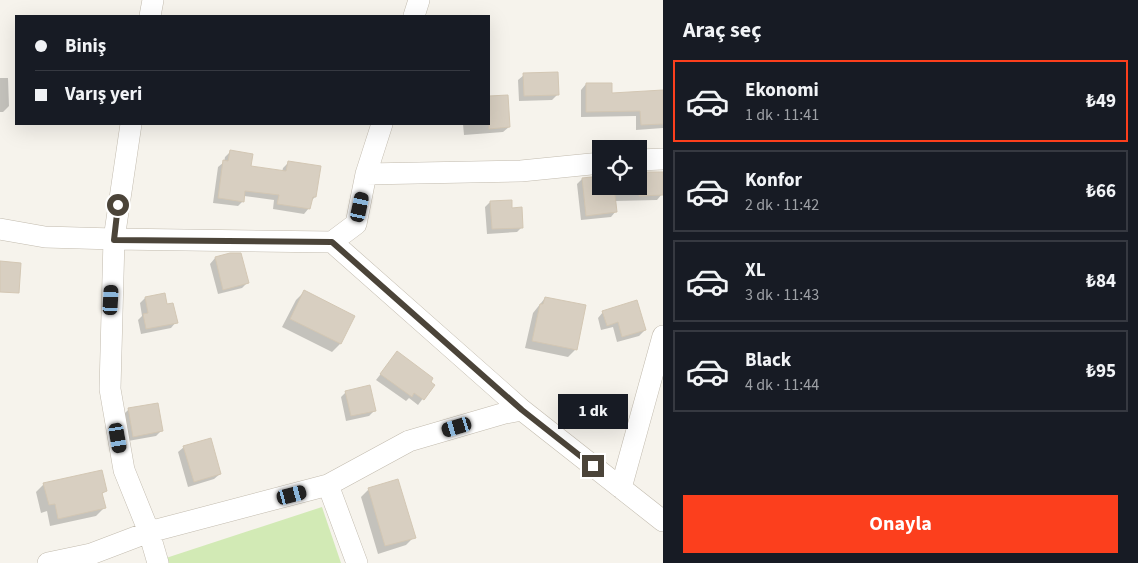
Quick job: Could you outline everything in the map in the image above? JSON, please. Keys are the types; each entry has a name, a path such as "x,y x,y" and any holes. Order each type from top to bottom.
{"street":[{"path":"150,15 153,0"},
{"path":"414,15 419,0"},
{"path":"131,125 114,240 110,389 124,470 149,532 158,563"},
{"path":"0,230 45,237 114,240 332,242 356,224 366,174 382,125"},
{"path":"647,160 663,159"},
{"path":"366,174 521,171 592,164"},
{"path":"332,242 522,410 663,521"},
{"path":"621,488 663,336"},
{"path":"48,563 91,554 149,532 328,486 409,441 505,412 522,410"},
{"path":"328,486 357,563"}],"green space":[{"path":"322,507 341,563 168,563 166,558"}],"building":[{"path":"558,72 559,95 524,96 523,73"},
{"path":"586,83 612,83 612,93 663,90 663,124 641,125 640,111 586,112"},
{"path":"508,95 510,127 489,129 490,96"},
{"path":"230,150 253,154 251,166 286,171 288,161 321,166 316,197 313,197 310,209 277,204 279,195 245,191 244,202 218,198 223,160 228,161"},
{"path":"647,172 663,172 663,195 639,196 647,195"},
{"path":"592,177 592,195 615,195 617,212 586,216 582,178"},
{"path":"512,200 512,208 522,207 523,228 492,229 490,201"},
{"path":"230,253 241,253 249,283 223,290 215,257"},
{"path":"0,261 21,263 19,293 0,292"},
{"path":"304,290 355,316 341,344 290,319"},
{"path":"165,293 167,304 173,303 178,323 146,329 143,314 148,313 145,297"},
{"path":"545,297 586,305 577,350 532,341 540,304 543,304"},
{"path":"637,300 646,330 622,337 618,322 607,326 602,311"},
{"path":"397,351 433,378 431,382 435,385 424,400 414,393 412,397 380,374"},
{"path":"370,385 376,411 351,416 345,391"},
{"path":"158,403 163,431 133,437 128,408"},
{"path":"211,438 221,474 194,482 183,446"},
{"path":"102,470 107,491 102,493 106,508 58,519 55,504 49,505 43,483"},
{"path":"398,479 416,538 385,546 368,488"}],"route":[{"path":"118,205 114,240 332,242 522,410 593,466"}]}
